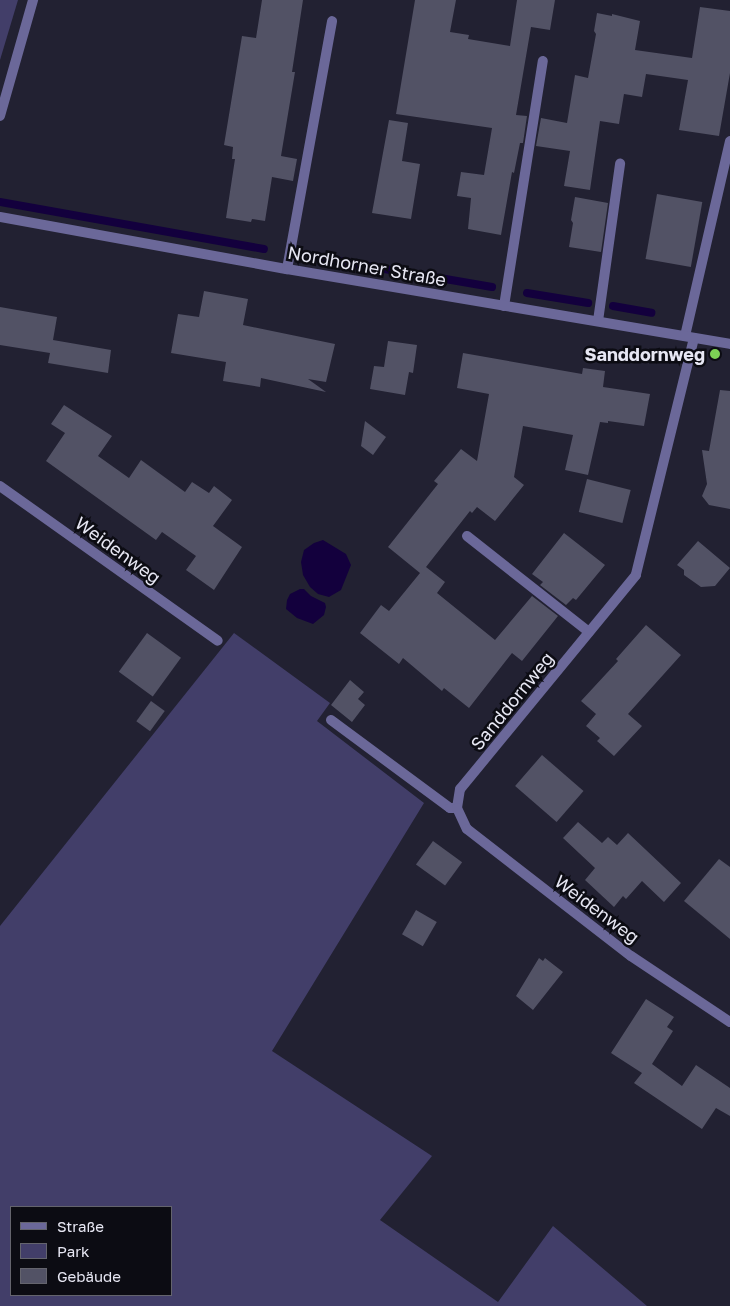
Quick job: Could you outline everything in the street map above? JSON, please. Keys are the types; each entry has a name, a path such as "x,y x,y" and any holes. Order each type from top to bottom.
{"street":[{"path":"0,116 33,0"},
{"path":"287,269 332,21"},
{"path":"504,306 543,61"},
{"name":"Sanddornweg","path":"457,808 460,789 636,575 730,141"},
{"path":"598,321 620,164"},
{"name":"Nordhorner Straße","path":"0,217 287,269 730,344"},
{"name":"Weidenweg","path":"0,486 218,641"},
{"path":"467,536 589,632"},
{"path":"330,720 450,808 457,808"},
{"name":"Weidenweg","path":"457,808 467,829 631,956 730,1022"}],"green space":[{"path":"0,0 18,0 0,60"},
{"path":"234,633 330,703 317,721 424,803 272,1051 432,1156 380,1220 498,1302 553,1226 647,1306 0,1306 0,926"}],"shaded area":[{"path":"323,540 346,554 351,565 341,590 329,597 318,594 310,587 303,575 301,562 304,550 314,543"},
{"path":"304,589 311,596 325,603 324,615 313,624 297,618 286,609 290,594"}],"building":[{"path":"262,0 303,0 292,72 295,72 281,156 297,159 293,181 272,177 265,221 252,219 251,222 226,218 235,159 232,159 233,147 224,145 242,36 256,38"},
{"path":"415,0 456,0 450,32 469,35 468,39 510,46 517,0 555,0 550,30 531,27 516,115 527,116 523,143 520,143 514,173 512,172 501,235 468,229 471,198 457,196 461,172 484,175 492,128 396,114"},
{"path":"700,7 730,11 730,73 719,136 679,130 688,80 646,74 642,97 624,94 619,124 600,121 590,190 564,186 570,151 536,146 541,118 567,123 575,75 588,78 596,34 594,31 597,13 612,16 612,14 640,21 635,50 692,58"},
{"path":"389,120 408,123 402,161 420,164 411,219 372,213"},
{"path":"657,194 702,202 691,267 646,259"},
{"path":"575,197 608,203 601,252 569,247"},
{"path":"204,291 248,299 243,325 335,344 326,382 308,379 326,392 261,378 260,387 223,381 226,362 171,353 178,314 199,317"},
{"path":"0,307 57,317 53,340 111,350 108,373 48,363 50,353 0,345"},
{"path":"388,341 417,345 413,373 409,372 405,395 370,389 374,366 384,367"},
{"path":"463,353 582,374 583,368 605,371 603,387 650,394 644,426 608,421 608,423 600,422 588,475 565,470 573,435 523,426 514,477 524,485 495,521 477,507 472,513 470,511 426,567 445,582 437,593 495,640 532,596 558,616 522,661 512,653 469,708 444,688 442,691 403,658 399,664 360,633 381,605 389,611 420,573 388,547 438,484 434,481 461,449 477,461 489,394 457,388"},
{"path":"720,390 730,391 730,509 709,505 702,496 707,484 702,450 709,451"},
{"path":"64,405 112,436 98,456 129,478 141,460 185,492 192,482 209,493 214,486 232,500 213,526 242,547 214,590 186,570 196,556 162,532 156,540 46,461 65,433 51,424"},
{"path":"365,421 386,437 373,455 361,446"},
{"path":"587,479 631,490 622,523 579,512"},
{"path":"564,533 605,565 576,600 573,598 566,605 540,585 543,582 532,574"},
{"path":"698,541 730,568 715,586 701,587 684,575 684,570 677,565"},
{"path":"646,625 681,655 628,714 642,726 614,756 597,741 600,738 586,726 596,714 581,701 618,661 616,659"},
{"path":"147,633 181,658 153,697 119,672"},
{"path":"350,680 364,692 358,699 365,705 352,722 331,705"},
{"path":"151,701 165,711 150,731 136,721"},
{"path":"542,755 584,791 557,822 515,786"},
{"path":"578,822 602,843 608,837 617,845 628,833 681,883 664,902 642,881 626,899 623,896 614,907 585,880 595,868 563,838"},
{"path":"433,841 462,862 445,886 416,864"},
{"path":"719,859 730,867 730,939 684,901"},
{"path":"416,910 437,922 423,946 402,934"},
{"path":"539,958 543,961 545,958 563,972 533,1010 516,996"},
{"path":"646,999 674,1017 667,1027 673,1031 652,1064 682,1086 696,1065 730,1088 730,1116 716,1108 702,1129 634,1083 642,1073 611,1053"}],"waterway":[{"path":"0,202 264,249"},
{"path":"311,256 402,272"},
{"path":"428,276 492,287"},
{"path":"527,293 588,303"},
{"path":"613,306 651,313"}],"place":[{"name":"Sanddornweg","path":"715,354"}]}
